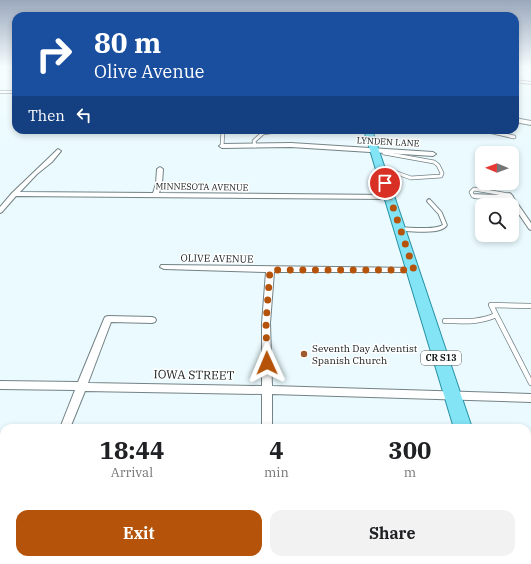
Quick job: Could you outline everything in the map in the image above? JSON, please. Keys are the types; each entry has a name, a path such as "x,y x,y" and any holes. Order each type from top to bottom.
{"main road":[{"name":"CR S13","path":"369,134 414,270 462,424"}],"street":[{"path":"519,120 531,122"},
{"name":"LYNDEN LANE","path":"222,146 291,145 433,154"},
{"path":"0,211 14,194 36,172 54,158 58,151"},
{"path":"154,195 159,184 160,169"},
{"name":"MINNESOTA AVENUE","path":"14,194 390,197"},
{"path":"510,196 531,228"},
{"name":"OLIVE AVENUE","path":"164,267 270,270 414,270"},
{"path":"266,424 266,323 270,270"},
{"path":"67,424 108,318 152,320"},
{"name":"IOWA STREET","path":"0,385 267,390 531,398"}],"lane":[{"path":"222,146 223,134"},
{"path":"255,146 254,141 260,134"},
{"path":"501,134 514,137"},
{"path":"375,151 428,160 434,162 442,173 441,176 429,178 409,177 393,170 381,169"},
{"path":"471,190 488,191 510,196 477,198 473,196 471,190"},
{"path":"400,229 437,230 443,228 445,225 441,216 429,201"},
{"path":"531,306 491,305 531,383"},
{"path":"445,321 484,320 496,315"}],"place":[{"name":"Seventh Day Adventist Spanish Church","path":"304,354"}],"route":[{"path":"267,363 266,323 270,270 414,270 385,183"}]}
